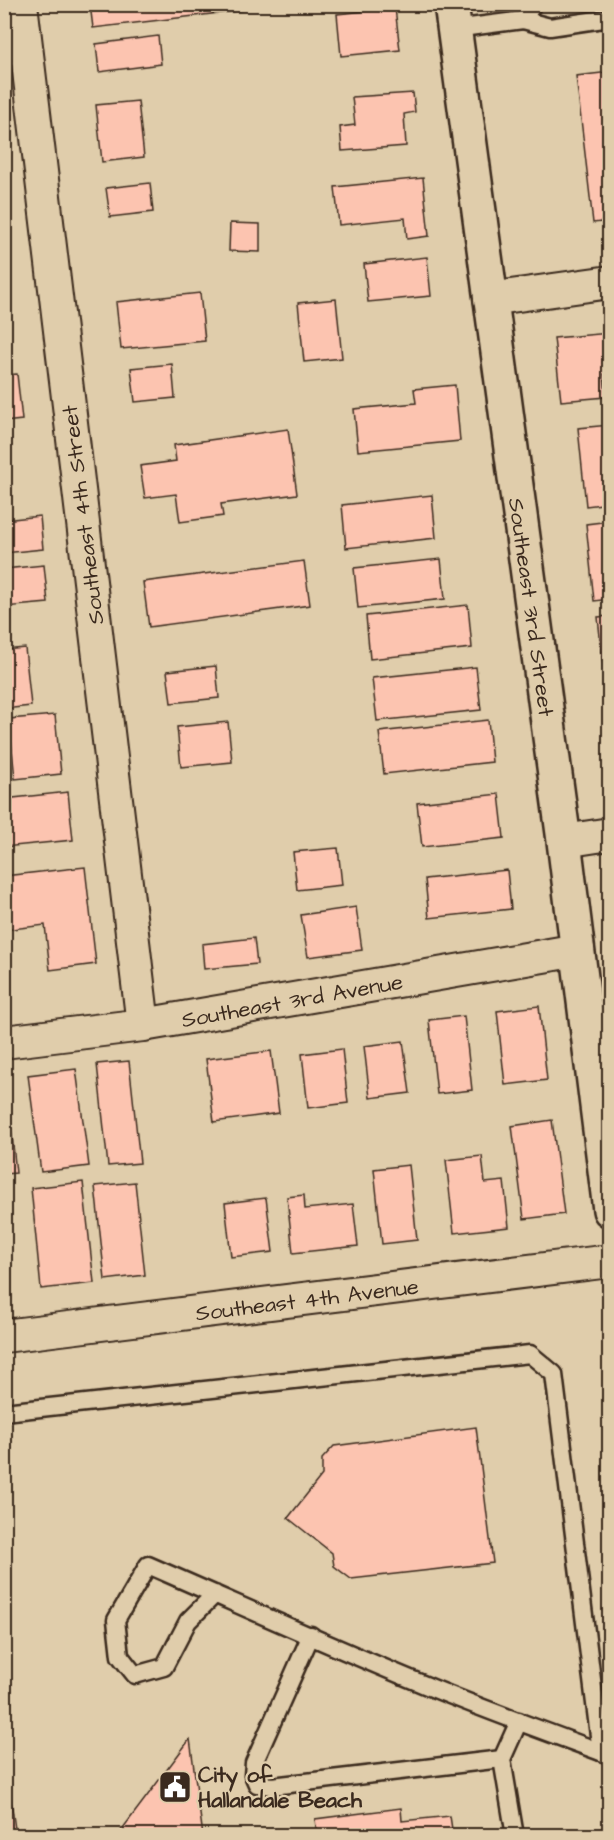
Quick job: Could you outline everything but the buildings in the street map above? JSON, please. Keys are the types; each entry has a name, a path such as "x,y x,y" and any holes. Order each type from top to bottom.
{"street":[{"name":"Southeast 4th Street","path":"21,4 143,1025"},
{"name":"Southeast 3rd Street","path":"452,17 578,950 603,1095 609,1210"},
{"path":"490,299 609,282"},
{"path":"564,841 606,841"},
{"name":"Southeast 3rd Avenue","path":"4,1042 143,1025 578,950"},
{"name":"Southeast 4th Avenue","path":"4,1336 609,1261"}],"lane":[{"path":"523,20 533,4"},
{"path":"452,17 523,20 550,27 609,18"},
{"path":"4,1412 530,1354 554,1374 605,1754 425,1685 311,1635 148,1565 116,1620 120,1656 135,1675 164,1667 188,1621 215,1594"},
{"path":"311,1635 254,1763 253,1775 257,1784 272,1786 502,1758"},
{"path":"515,1836 502,1758 519,1721"}],"place":[{"name":"City of Hallandale Beach","path":"175,1787"}]}
